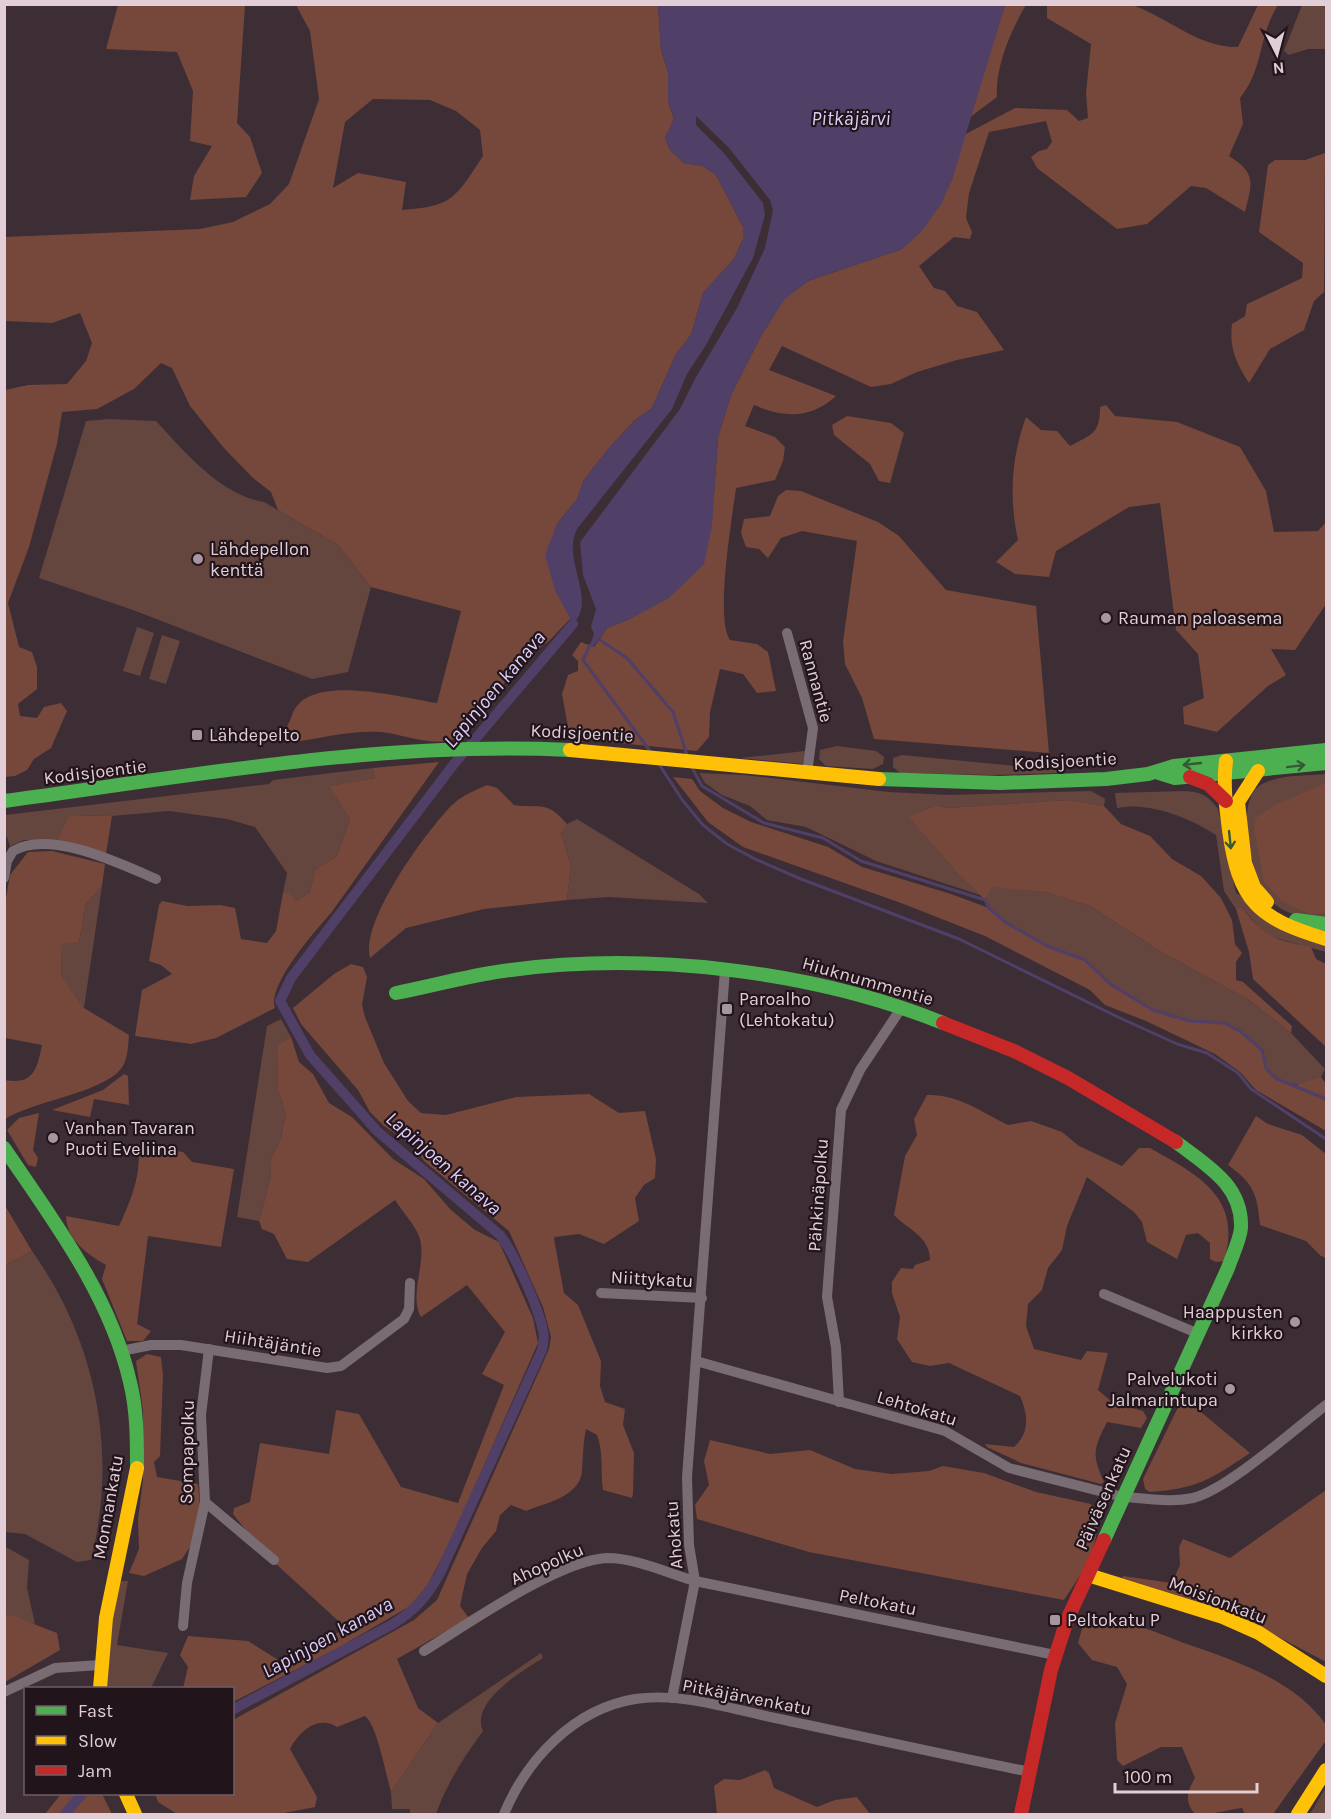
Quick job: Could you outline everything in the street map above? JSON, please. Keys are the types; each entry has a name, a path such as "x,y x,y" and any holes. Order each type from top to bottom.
{"main road":[{"name":"Kodisjoentie","path":"4,801 283,765 490,748 642,754 807,773 959,783 1070,780 1159,773 1174,766 1258,771 1326,763"},
{"name":"Kodisjoentie","path":"1159,773 1175,778 1190,777 1326,750"},
{"path":"1227,769 1245,863 1254,887 1263,898 1288,917 1314,924 1326,924"},
{"path":"1258,771 1232,802 1235,872 1249,900 1277,922 1326,939"},
{"path":"1190,777 1216,790 1232,802"},
{"name":"Hiuknummentie","path":"396,993 486,974 568,964 635,963 725,970 806,980 902,1007 1014,1051 1068,1078 1172,1139 1224,1179 1234,1193 1238,1206"},
{"name":"Monnankatu","path":"4,1148 92,1284 121,1351 135,1409 137,1468 106,1617 100,1665 100,1687"},
{"name":"Päiväsenkatu","path":"1021,1815 1055,1655 1067,1620 1228,1268 1241,1228 1238,1206"},
{"name":"Moisionkatu","path":"1088,1575 1223,1617 1259,1633 1326,1676"},
{"path":"1298,1815 1326,1770"},
{"path":"126,1795 135,1815"}],"street":[{"name":"Rannantie","path":"787,633 813,728 807,773"},
{"path":"4,878 7,861 13,851 33,844 84,852 111,860 156,879"},
{"path":"696,1364 725,970"},
{"name":"Pähkinäpolku","path":"839,1402 836,1347 827,1297 841,1110 858,1074 902,1007"},
{"name":"Hiihtäjäntie","path":"121,1351 165,1344 209,1349 312,1368 341,1366 404,1319 409,1309 410,1283"},
{"name":"Niittykatu","path":"601,1293 702,1298"},
{"path":"1104,1294 1199,1334"},
{"name":"Sompapolku","path":"183,1626 187,1583 205,1502 201,1415 209,1349"},
{"name":"Lehtokatu","path":"696,1364 945,1431 1009,1468 1123,1497 1176,1500 1204,1494 1232,1476 1326,1405"},
{"name":"Ahokatu","path":"672,1698 695,1581 689,1545 687,1477 696,1364"},
{"path":"205,1502 274,1560"},
{"name":"Ahopolku","path":"424,1651 536,1584 586,1561 608,1558 633,1562 695,1581"},
{"name":"Peltokatu","path":"695,1581 1055,1655"},
{"path":"4,1692 55,1668 100,1665"},
{"name":"Pitkäjärvenkatu","path":"504,1815 524,1775 556,1739 584,1718 610,1705 634,1699 672,1698 1030,1772"}],"shaded area":[{"path":"658,4 661,50 668,72 668,102 674,119 665,138 670,150 684,163 703,166 716,175 743,227 743,239 734,259 703,293 691,335 676,354 652,408 635,420 609,448 584,480 577,499 557,524 555,590 571,618 549,641 524,659 464,733 445,741 434,742 380,732 346,734 288,743 285,736 292,715 301,702 316,694 357,691 437,703 461,611 371,587 338,545 278,510 271,492 253,478 223,447 190,406 172,368 161,363 134,389 97,409 62,412 57,444 29,547 8,603 19,647 32,652 37,667 37,689 18,704 20,716 37,718 44,707 61,703 67,711 51,748 34,759 27,770 15,776 5,777 5,390 28,385 67,384 86,361 92,343 80,313 52,323 5,321 4,237 200,229 233,222 270,204 289,184 319,99 310,31 296,5","holes":["373,99 430,100 456,111 480,130 483,156 466,182 452,197 433,206 402,210 406,182 358,173 333,188 345,122"]},
{"path":"1127,4 1147,11 1197,38 1224,46 1238,47 1258,5 1278,5 1267,29 1253,76 1240,98 1243,124 1229,156 1244,168 1250,180 1245,212 1206,188 1191,186 1147,224 1117,229 1037,168 1031,157 1047,149 1052,142 1046,121 989,132 969,193 966,218 972,232 970,239 954,237 919,266 934,288 945,291 957,306 977,312 1004,350 957,360 917,372 891,384 871,387 782,346 769,370 836,396 817,409 797,414 776,412 754,405 745,426 775,437 785,447 783,461 775,480 736,488 728,544 724,611 730,640 757,644 768,652 776,691 757,693 743,674 720,669 710,712 709,737 697,751 570,738 562,694 568,675 578,671 578,661 572,655 581,642 594,647 607,628 630,619 714,494 718,437 731,395 761,336 784,299 808,281 902,249 952,180 964,135 1015,108 1067,110 1079,121 1088,118 1086,93 1091,44 1047,18 1047,5"},
{"path":"118,5 245,5 237,123 250,137 262,173 246,197 190,200 194,176 212,146 190,141 193,91 177,52 106,49"},
{"path":"1005,5 1026,5 1001,61 997,97 969,118"},
{"path":"1302,5 1324,5 1326,49 1308,49 1289,55 1284,51"},
{"path":"1325,153 1324,292 1314,301 1304,330 1270,349 1249,383 1234,355 1232,324 1245,316 1247,304 1302,278 1303,263 1259,232 1268,165 1275,160 1305,160"},
{"path":"1106,405 1115,416 1177,422 1240,447 1266,491 1274,532 1318,531 1326,522 1326,604 1295,650 1271,649 1286,675 1268,686 1217,732 1184,724 1183,707 1204,698 1198,654 1176,630 1160,503 1129,507 1056,551 1049,577 1015,574 996,562 1018,540 1013,509 1013,478 1017,448 1026,417 1041,430 1057,431 1070,446 1093,432 1100,416 1100,407"},
{"path":"847,416 891,423 904,433 890,483 879,481 870,464 834,435 832,425"},
{"name":"Lähdepellon kenttä","path":"109,419 156,421 191,458 218,481 248,498 264,502 338,545 371,587 348,672 312,679 133,610 39,578 86,421"},
{"path":"786,490 801,491 878,522 899,536 946,590 1036,606 1049,753 874,739 862,698 845,664 843,642 857,541 802,531 781,538 768,558 759,549 746,547 741,533 744,519 770,516 778,496"},
{"path":"137,627 154,633 140,676 123,671"},
{"path":"162,635 180,641 166,684 149,679"},
{"path":"837,746 876,751 884,757 883,764 873,769 826,766 819,759 820,750"},
{"path":"805,751 803,764 740,758"},
{"path":"902,755 1057,770 1059,773 994,775 900,773 893,767 893,758"},
{"path":"439,762 331,913 294,958 278,986 274,998 275,1008 216,1038 191,1044 135,1036 142,990 172,974 161,965 149,961 159,905 162,901 187,906 220,905 235,908 241,939 267,943 276,931 283,893 291,893 296,901 310,892 315,870 337,856 350,819 330,786 375,778 373,768"},
{"path":"373,768 375,778 331,786 350,819 337,856 315,870 310,892 296,901 291,893 283,893 287,873 255,827 227,819 169,811 112,816 69,815 57,840 24,840 10,846 5,832 5,815 269,784 273,780"},
{"path":"699,773 745,775 889,792 949,795 1091,791 1105,799 1104,806 1070,800 947,808 937,805 910,817 958,874 980,895 876,861 806,827 767,820 750,806 722,795 705,783"},
{"path":"1326,774 1326,919 1287,912 1268,897 1256,873 1248,841 1247,824 1252,795 1259,786 1283,777"},
{"path":"673,777 692,779 700,791 723,808 751,822 828,847 862,867 989,908 1005,922 1047,946 1085,960 1110,984 1170,1017 1224,1023 1262,1050 1266,1068 1275,1078 1296,1085 1321,1077 1326,1084 1326,1131 1256,1090 1240,1072 1215,1054 1146,1021 1105,1005 1090,990 985,936 901,903 743,847 708,822"},
{"path":"1326,783 1326,913 1309,914 1282,901 1264,882 1254,828 1256,818 1275,805"},
{"path":"487,785 497,788 514,805 548,808 567,824 561,833 571,866 567,900 484,909 406,928 370,958 370,942 375,923 384,901 411,856 451,806"},
{"path":"1184,791 1204,795 1218,809 1236,893 1326,945 1326,952 1266,935 1241,907 1236,909 1224,891 1216,835 1169,812 1129,806 1117,808 1115,793"},
{"path":"1070,800 1104,806 1121,824 1150,836 1172,859 1201,876 1221,898 1232,920 1235,944 1242,953 1236,962 1236,980 1243,982 1292,1026 1291,1033 1249,1000 1160,951 1090,906 1045,892 992,887 985,900 958,874 909,817 937,805 947,808"},
{"path":"69,815 112,816 106,854 57,840"},
{"path":"577,819 699,894 708,903 609,897 567,900 571,866 561,833 567,824"},
{"path":"52,851 105,864 102,886 86,904 79,942 62,944 61,976 84,1008 129,1035 127,1054 120,1070 97,1085 31,1107 5,1119 5,1080 15,1081 28,1077 36,1068 42,1045 5,1038 4,910 10,875 28,852"},
{"path":"102,886 84,1008 61,977 62,943 79,942 86,904"},
{"path":"992,886 1045,892 1090,906 1160,951 1249,1000 1291,1033 1325,1069 1321,1077 1308,1083 1285,1082 1267,1069 1261,1050 1224,1023 1190,1021 1153,1010 1110,984 1085,960 1047,946 1005,922 989,908 985,900"},
{"path":"1241,907 1257,925 1271,936 1311,947 1316,959 1326,964 1326,1047 1253,979 1249,952 1236,909"},
{"path":"351,964 363,967 367,977 362,1005 365,1017 384,1063 408,1101 421,1113 446,1115 516,1097 589,1094 619,1113 645,1111 656,1159 655,1178 644,1185 635,1198 639,1221 604,1244 579,1234 554,1239 564,1293 578,1305 601,1361 600,1386 605,1402 625,1409 623,1425 634,1453 633,1494 632,1498 603,1490 599,1442 597,1435 586,1429 582,1472 575,1488 560,1498 526,1511 511,1505 500,1515 496,1531 482,1548 467,1574 460,1606 469,1618 397,1659 418,1708 438,1723 391,1792 377,1740 365,1716 337,1727 323,1723 316,1724 304,1731 290,1749 317,1797 315,1807 279,1814 177,1814 158,1802 155,1795 234,1795 234,1719 414,1620 437,1600 549,1349 551,1337 543,1307 509,1231 424,1161 413,1146 384,1126 370,1112 358,1090 301,1024 293,1008 334,974"},
{"path":"281,1019 291,1037 277,1045 278,1090 286,1114 281,1137 270,1162 271,1176 259,1221 237,1217 267,1026"},
{"path":"291,1037 299,1062 313,1074 329,1103 352,1117 393,1159 424,1179 451,1210 475,1230 499,1242 533,1318 538,1343 451,1540 427,1586 410,1606 338,1648 234,1701 234,1687 183,1687 188,1667 180,1655 188,1636 248,1641 283,1663 346,1628 264,1553 233,1514 234,1508 250,1502 260,1443 329,1454 336,1410 359,1414 401,1487 458,1503 504,1385 482,1374 505,1332 467,1285 421,1317 416,1298 421,1256 419,1236 395,1200 308,1262 287,1259 274,1234 262,1229 259,1221 271,1176 270,1162 281,1137 286,1114 278,1090 277,1045"},
{"path":"124,1074 128,1076 129,1105 94,1099 90,1117 52,1110 103,1090"},
{"path":"927,1095 939,1095 960,1101 1008,1125 1031,1121 1062,1132 1079,1146 1122,1166 1139,1148 1150,1148 1200,1179 1222,1204 1227,1220 1228,1239 1224,1261 1216,1262 1210,1259 1210,1243 1198,1233 1186,1235 1177,1259 1147,1242 1142,1222 1134,1212 1087,1177 1067,1226 1062,1250 1048,1268 1042,1290 1028,1304 1026,1326 1034,1349 1081,1360 1087,1351 1108,1353 1098,1390 1112,1402 1143,1411 1147,1418 1141,1428 1107,1422 1099,1438 1096,1451 1097,1464 1104,1482 1101,1484 1021,1463 987,1447 985,1444 1014,1447 1023,1436 1026,1416 1020,1396 949,1363 930,1366 912,1362 897,1339 900,1317 892,1293 892,1282 901,1268 913,1269 915,1265 930,1260 929,1252 922,1239 894,1215 905,1156 917,1135 914,1119"},
{"path":"39,1113 33,1150 38,1158 36,1167 28,1165 7,1130 19,1118"},
{"path":"1256,1116 1268,1124 1302,1135 1326,1154 1326,1258 1306,1241 1260,1225 1253,1190 1244,1178 1228,1165"},
{"path":"138,1145 183,1152 192,1162 234,1169 221,1247 148,1236 137,1324 151,1331 143,1341 127,1341 102,1279 106,1265 85,1251 74,1239 66,1216 119,1226 137,1177"},
{"path":"4,1204 32,1251 5,1265 4,1265"},
{"path":"32,1251 54,1286 72,1323 86,1361 96,1400 101,1439 102,1479 99,1520 91,1560 77,1562 25,1534 5,1532 5,1265"},
{"path":"147,1354 161,1357 163,1375 160,1456 154,1462 157,1477 198,1484 200,1507 190,1547 182,1559 144,1576 129,1573 139,1549 138,1520 143,1480 143,1411 136,1361"},
{"path":"1183,1397 1250,1453 1225,1470 1203,1481 1166,1491 1150,1492 1145,1489 1143,1479"},
{"path":"710,1440 770,1454 810,1450 855,1469 892,1474 929,1471 943,1466 984,1473 1036,1492 1091,1504 1096,1518 1096,1537 1085,1565 1064,1600 809,1552 697,1519 695,1505 709,1485 704,1461"},
{"path":"1326,1490 1326,1662 1232,1612 1122,1578 1123,1576 1172,1583 1180,1565 1179,1547 1183,1539 1230,1558"},
{"path":"4,1546 29,1560 27,1588 35,1624 5,1616"},
{"path":"128,1581 117,1645 168,1653 151,1687 106,1687 109,1639 118,1583"},
{"path":"11,1615 57,1633 60,1650 5,1682 5,1616"},
{"path":"1091,1618 1139,1626 1243,1665 1281,1684 1313,1709 1326,1725 1325,1742 1273,1814 1245,1814 1242,1808 1195,1814 1189,1805 1188,1796 1195,1778 1182,1747 1161,1747 1123,1766 1117,1760 1115,1723 1127,1684 1117,1667 1092,1660 1078,1643 1084,1621"},
{"path":"541,1653 543,1658 500,1688 484,1709 481,1720 483,1731 456,1771 436,1814 410,1814 410,1809 392,1809 391,1792 438,1723"},
{"path":"765,1770 769,1773 774,1788 817,1807 835,1800 857,1797 870,1814 717,1814 714,1786 724,1779 740,1780"},
{"path":"1326,1787 1326,1814 1310,1814"},
{"path":"60,1795 102,1795 112,1814 45,1814"}],"water":[{"name":"Pitkäjärvi","path":"658,5 1005,5 952,180 941,204 922,231 902,249 808,281 784,300 761,336 731,395 718,437 712,526 704,564 669,598 630,619 607,628 593,647 590,645 594,634 591,627 596,609 583,575 580,542 680,409 737,308 765,248 773,210 770,200 729,148 696,116 696,125 724,153 763,203 765,215 753,258 706,345 687,374 672,409 577,529 573,541 573,554 582,603 580,614 573,624 555,590 545,555 557,524 577,499 584,480 609,448 635,420 652,408 676,354 691,335 703,293 734,259 743,239 743,227 716,175 703,166 684,163 670,150 665,138 674,118 668,102 668,72 661,50"}],"waterway":[{"name":"Lapinjoen kanava","path":"234,1709 393,1624 422,1600 442,1569 542,1350 544,1333 536,1308 519,1268 500,1235 377,1131 310,1055 280,1001 291,978 454,764 573,624"},
{"path":"600,640 627,658 673,712 687,755"},
{"path":"590,645 583,660 650,751"},
{"path":"657,761 683,801 703,825 727,844 801,879 959,939 1120,1018 1177,1044 1207,1053 1238,1073 1251,1089 1326,1139"},
{"path":"690,764 702,786 764,823 823,838 861,861 985,900 989,908 1005,922 1047,946 1085,960 1110,984 1153,1010 1190,1021 1224,1023 1240,1031 1262,1050 1266,1068 1275,1078 1326,1099"},
{"name":"Lapinjoen kanava","path":"65,1814 81,1795"}],"traffic: fast":[{"path":"4,801 215,772 357,756 428,751 570,750"},
{"path":"879,779 1000,783 1106,779 1148,774 1174,766 1326,750"},
{"path":"1159,773 1175,778 1326,763"},
{"path":"1296,920 1326,924"},
{"path":"396,993 490,973 557,965 613,963 670,965 783,978 839,990 943,1023"},
{"path":"1104,1540 1228,1268 1241,1228 1240,1213 1229,1188 1210,1168 1176,1142"},
{"path":"4,1148 78,1259 109,1319 121,1350 134,1403 137,1468"}],"traffic: slow":[{"path":"570,750 879,779"},
{"path":"1226,761 1225,787 1229,830 1233,854 1246,891 1255,904 1268,914 1283,923 1326,939"},
{"path":"1258,771 1238,802 1245,863 1254,887 1267,902"},
{"path":"100,1687 106,1618 137,1468"},
{"path":"1088,1575 1223,1617 1259,1633 1326,1676"},
{"path":"1298,1814 1326,1770"},
{"path":"126,1795 135,1814"}],"traffic: jam":[{"path":"1190,777 1208,784 1226,801"},
{"path":"943,1023 1014,1051 1068,1078 1176,1142"},
{"path":"1021,1814 1051,1670 1067,1620 1104,1540"}],"place":[{"name":"Lähdepellon kenttä","path":"198,559"},
{"name":"Rauman paloasema","path":"1106,618"},
{"name":"Lähdepelto","path":"197,735"},
{"name":"Paroalho (Lehtokatu)","path":"727,1009"},
{"name":"Vanhan Tavaran Puoti Eveliina","path":"53,1138"},
{"name":"Haappusten kirkko","path":"1295,1322"},
{"name":"Palvelukoti Jalmarintupa","path":"1230,1389"},
{"name":"Peltokatu P","path":"1055,1620"}]}
